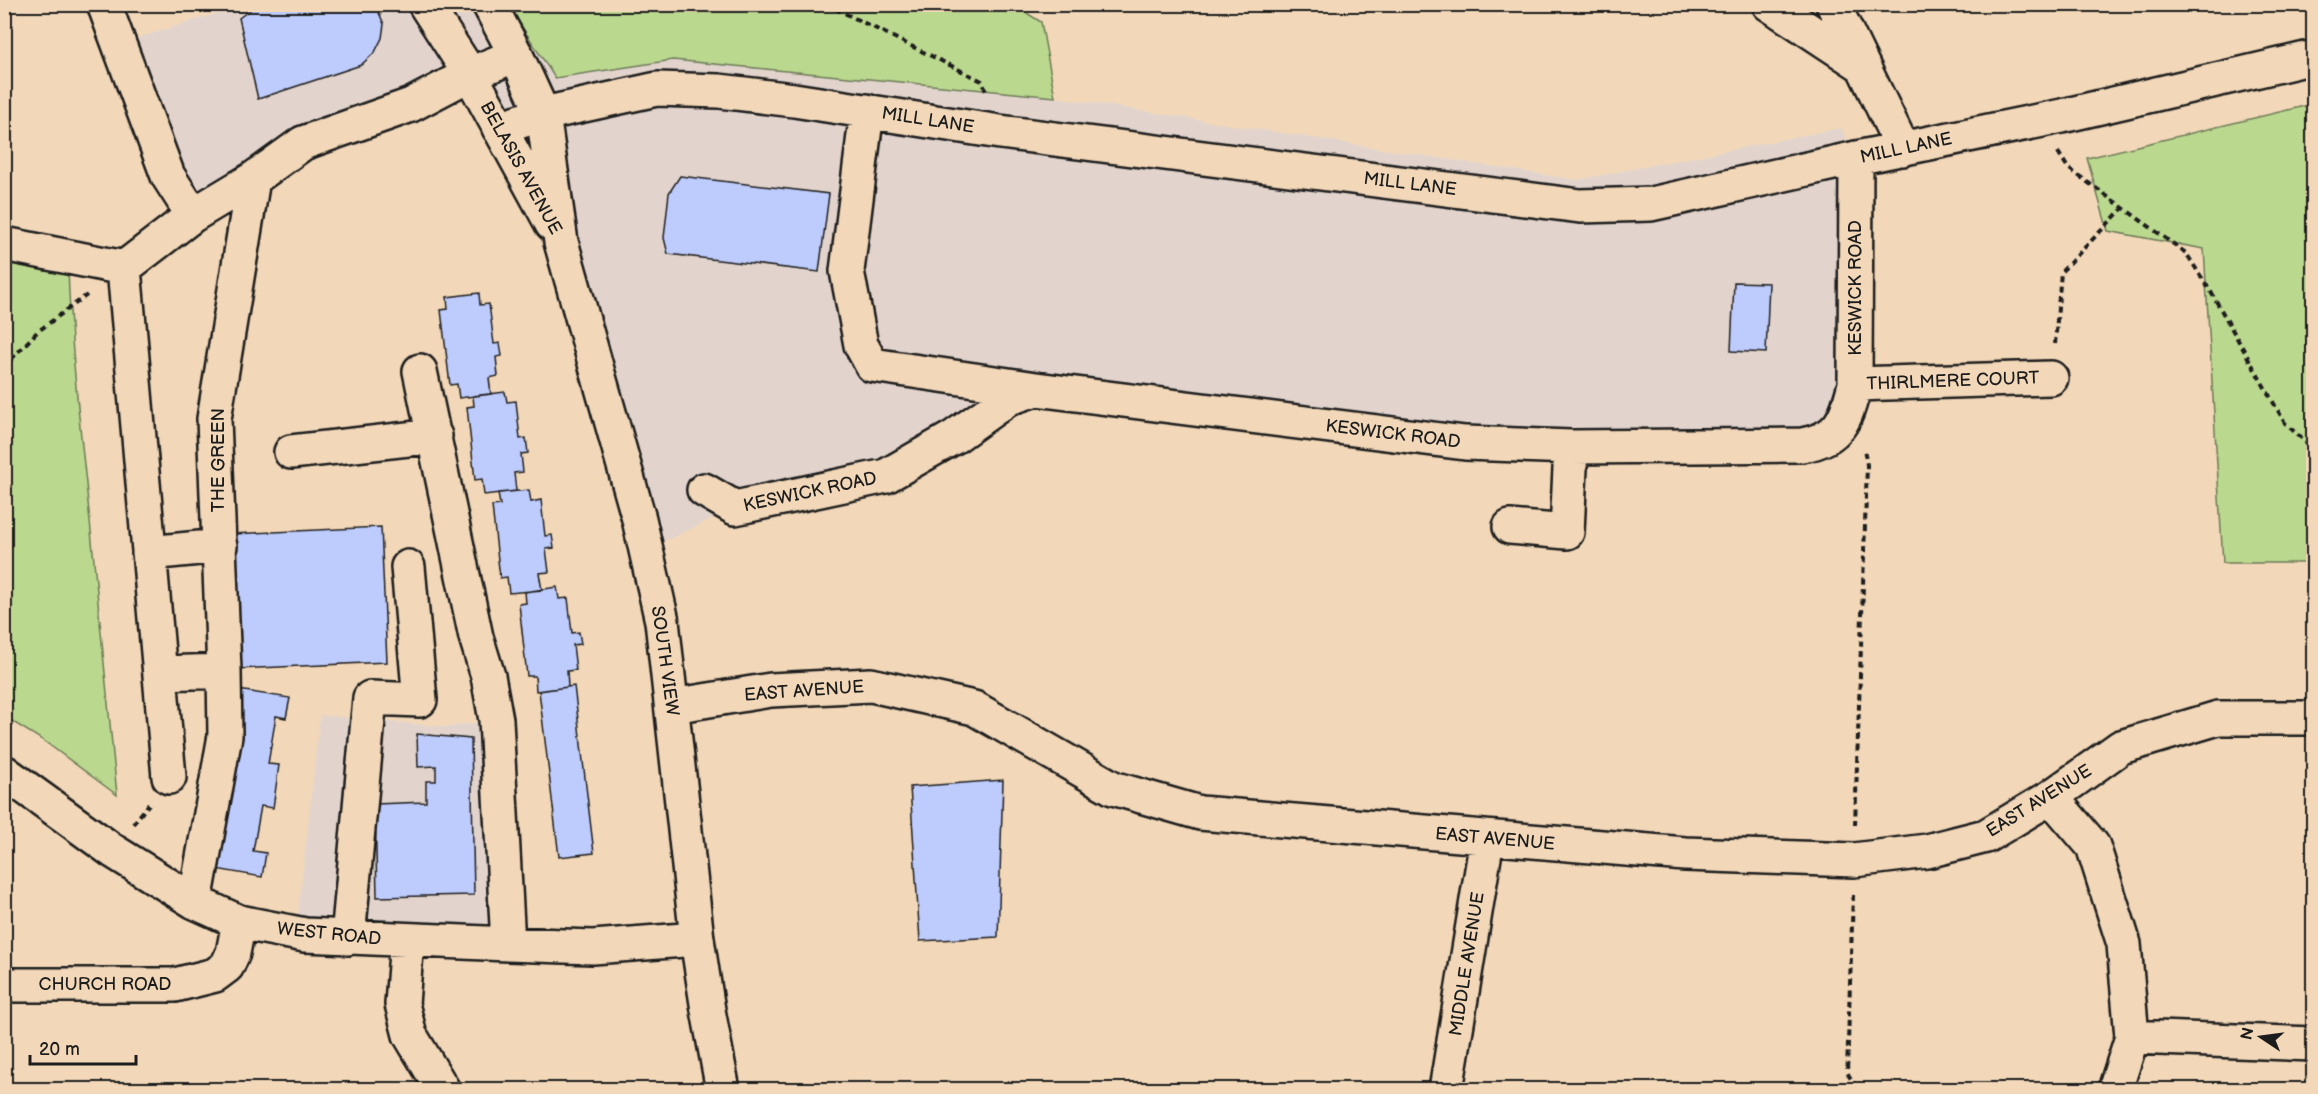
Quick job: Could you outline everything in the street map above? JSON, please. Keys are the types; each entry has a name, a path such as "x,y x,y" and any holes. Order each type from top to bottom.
{"street":[{"path":"104,4 168,176 193,215"},
{"name":"BELASIS AVENUE","path":"425,4 470,74 561,242"},
{"name":"BELASIS AVENUE","path":"489,4 543,114 561,242"},
{"path":"1769,4 1863,66"},
{"path":"1833,4 1903,149"},
{"path":"4,244 124,268 193,215 253,179 303,143 411,105 470,74 516,55"},
{"name":"MILL LANE","path":"499,128 543,114 657,89 719,91 1000,132 1580,206 1651,204 2039,120 2313,57"},
{"path":"867,111 847,271 861,345 872,365 1036,389"},
{"name":"KESWICK ROAD","path":"704,490 735,508 886,476 954,437 1009,398 1036,389 1465,443 1571,447 1802,445 1820,442 1841,425 1855,384 1856,158"},
{"name":"THE GREEN","path":"195,902 225,736 214,419 253,179"},
{"name":"SOUTH VIEW","path":"561,242 639,519 662,621 697,939 723,1089"},
{"path":"124,268 169,777"},
{"path":"420,371 476,637 488,676 496,720 508,944"},
{"name":"THIRLMERE COURT","path":"1855,384 2052,378"},
{"path":"291,452 435,436"},
{"path":"1510,526 1567,532 1571,447"},
{"path":"149,553 220,546"},
{"path":"348,938 370,698 420,700 408,567"},
{"path":"160,673 224,671"},
{"name":"EAST AVENUE","path":"672,706 771,690 871,685 974,708 1113,788 1200,813 1685,854 1854,860 1927,851 1986,836 2051,797 2121,747 2218,718 2313,718"},
{"name":"WEST ROAD","path":"4,772 113,850 195,902 239,922 305,935 508,944 593,947 697,939"},
{"path":"2051,797 2093,846 2124,944 2132,1037 2115,1089"},
{"name":"MIDDLE AVENUE","path":"1446,1089 1487,839"},
{"name":"CHURCH ROAD","path":"4,985 174,986 215,975 227,966 239,922"},
{"path":"407,940 402,1004 410,1035 443,1089"},
{"path":"2132,1037 2313,1044"}],"path":[{"path":"826,4 982,81 1000,132"},
{"path":"2039,120 2068,168 2186,252 2285,423 2313,450"},
{"path":"2052,378 2061,272 2123,208"},
{"path":"4,367 37,332 124,268"},
{"path":"1841,425 1863,443 1867,465 1847,1072 1857,1089"},
{"path":"113,850 169,777"}],"shaded area":[{"path":"216,5 508,5 555,78 673,60 1055,97 1577,180 1841,128 1856,158 1841,425 1638,447 1036,389 954,437 735,508 646,550 561,242 470,74 193,215 119,44 218,13"},
{"path":"320,715 446,727 496,720 508,944 296,933"}],"green space":[{"path":"508,5 1014,5 1041,22 1055,97 673,60 555,78"},
{"path":"2313,104 2313,563 2223,563 2204,249 2108,231 2087,158"},
{"path":"4,255 68,268 75,371 117,795 44,741 5,717"}],"building":[{"path":"258,4 375,4 384,24 382,38 375,52 361,65 258,99 239,18"},
{"path":"680,176 829,194 819,272 668,254 664,238 669,193"},
{"path":"1734,282 1769,283 1766,353 1731,351"},
{"path":"479,293 480,305 489,304 494,344 500,343 502,356 496,357 498,376 489,378 491,394 459,398 457,384 450,385 441,310 448,309 447,297"},
{"path":"505,392 507,402 516,401 520,439 526,438 528,453 521,454 523,472 514,473 516,491 484,495 482,479 475,480 467,407 474,406 473,396"},
{"path":"529,490 531,502 541,500 545,536 552,535 554,548 546,549 549,572 539,573 542,590 509,593 507,577 500,578 492,506 500,505 498,493"},
{"path":"381,527 387,662 238,669 232,534"},
{"path":"557,587 559,599 568,598 572,633 579,632 581,644 573,645 576,670 567,671 568,687 536,691 535,676 527,676 519,604 526,603 525,592"},
{"path":"574,686 594,853 559,857 539,691"},
{"path":"238,690 290,698 286,718 276,716 268,764 279,765 273,808 261,806 253,851 266,853 262,877 210,868"},
{"path":"417,734 471,739 474,895 377,897 375,804 426,802 426,781 436,781 436,766 418,767"},
{"path":"1003,780 998,937 920,941 910,787"}]}
